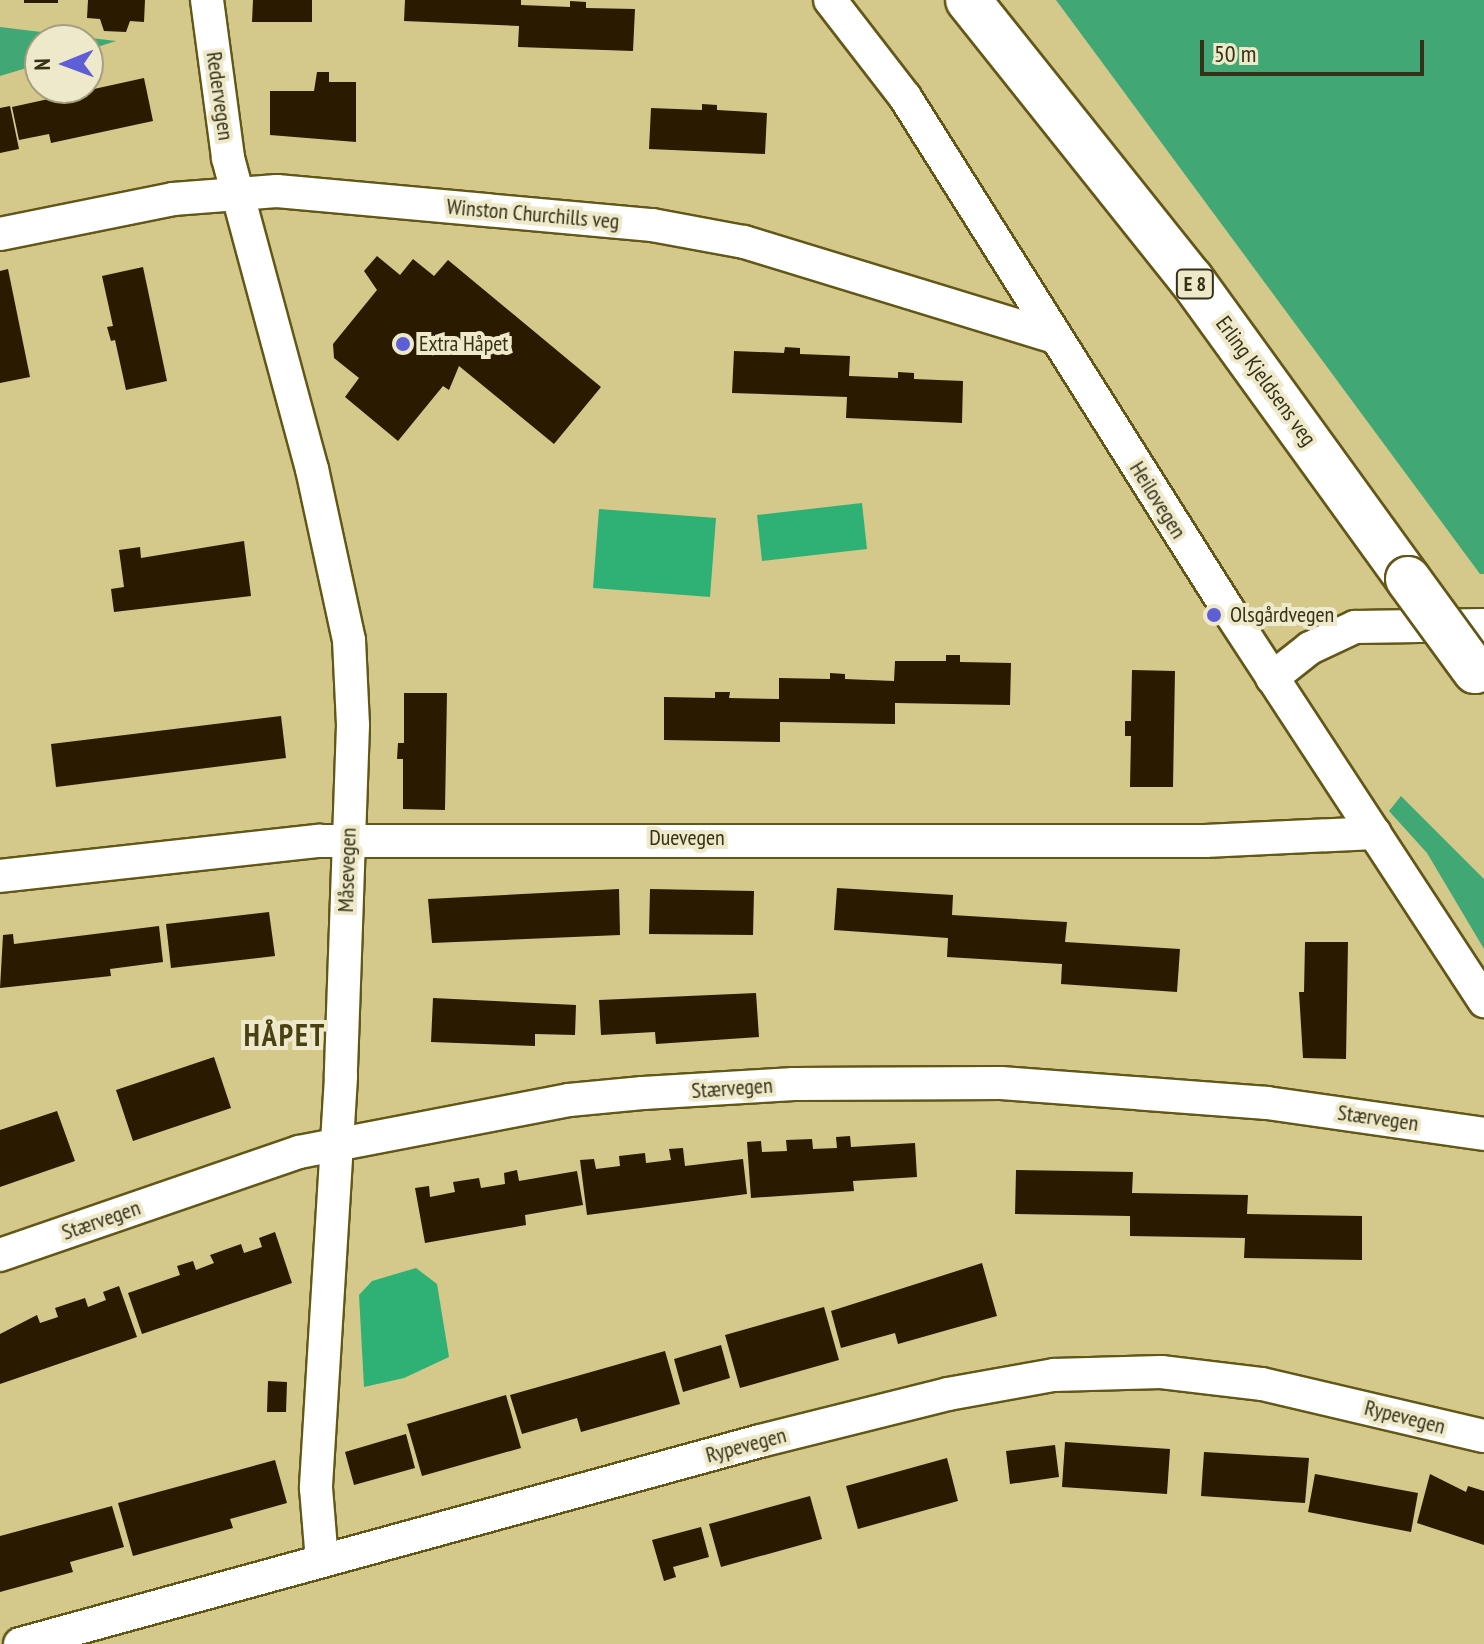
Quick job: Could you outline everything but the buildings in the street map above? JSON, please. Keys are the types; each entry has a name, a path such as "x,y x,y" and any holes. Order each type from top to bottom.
{"highway":[{"name":"Erling Kjeldsens veg","path":"968,0 1191,279 1479,677"}],"street":[{"name":"Redervegen","path":"207,0 237,192"},
{"name":"Heilovegen","path":"830,0 905,97 1272,678 1484,1001"},
{"name":"Winston Churchills veg","path":"0,234 115,208 237,192 342,196 698,232 1054,337"},
{"name":"Måsevegen","path":"237,192 342,594 353,725 337,1144 316,1488 322,1561"},
{"path":"1272,678 1310,648 1355,627 1484,625"},
{"name":"Duevegen","path":"0,876 292,843 691,838 1216,841 1375,833"},
{"name":"Stærvegen","path":"0,1255 248,1167 337,1144 569,1100 872,1082 1150,1092 1484,1134"},
{"name":"Rypevegen","path":"20,1644 774,1437 948,1394 1054,1375 1161,1372 1262,1384 1484,1436"}],"green space":[{"path":"1056,0 1484,0 1484,574 1480,574"},
{"path":"0,27 24,30 24,69 0,76"},
{"path":"862,503 867,549 762,561 757,515"},
{"path":"599,509 716,518 710,597 593,588"},
{"path":"1401,796 1484,879 1484,949 1427,853 1389,811"},
{"path":"416,1268 437,1284 449,1357 404,1378 364,1387 359,1295 372,1281"}],"place":[{"name":"Extra Håpet","path":"403,344"},
{"name":"Olsgårdvegen","path":"1214,615"}],"district":[{"name":"HÅPET","path":"285,1035"}]}
